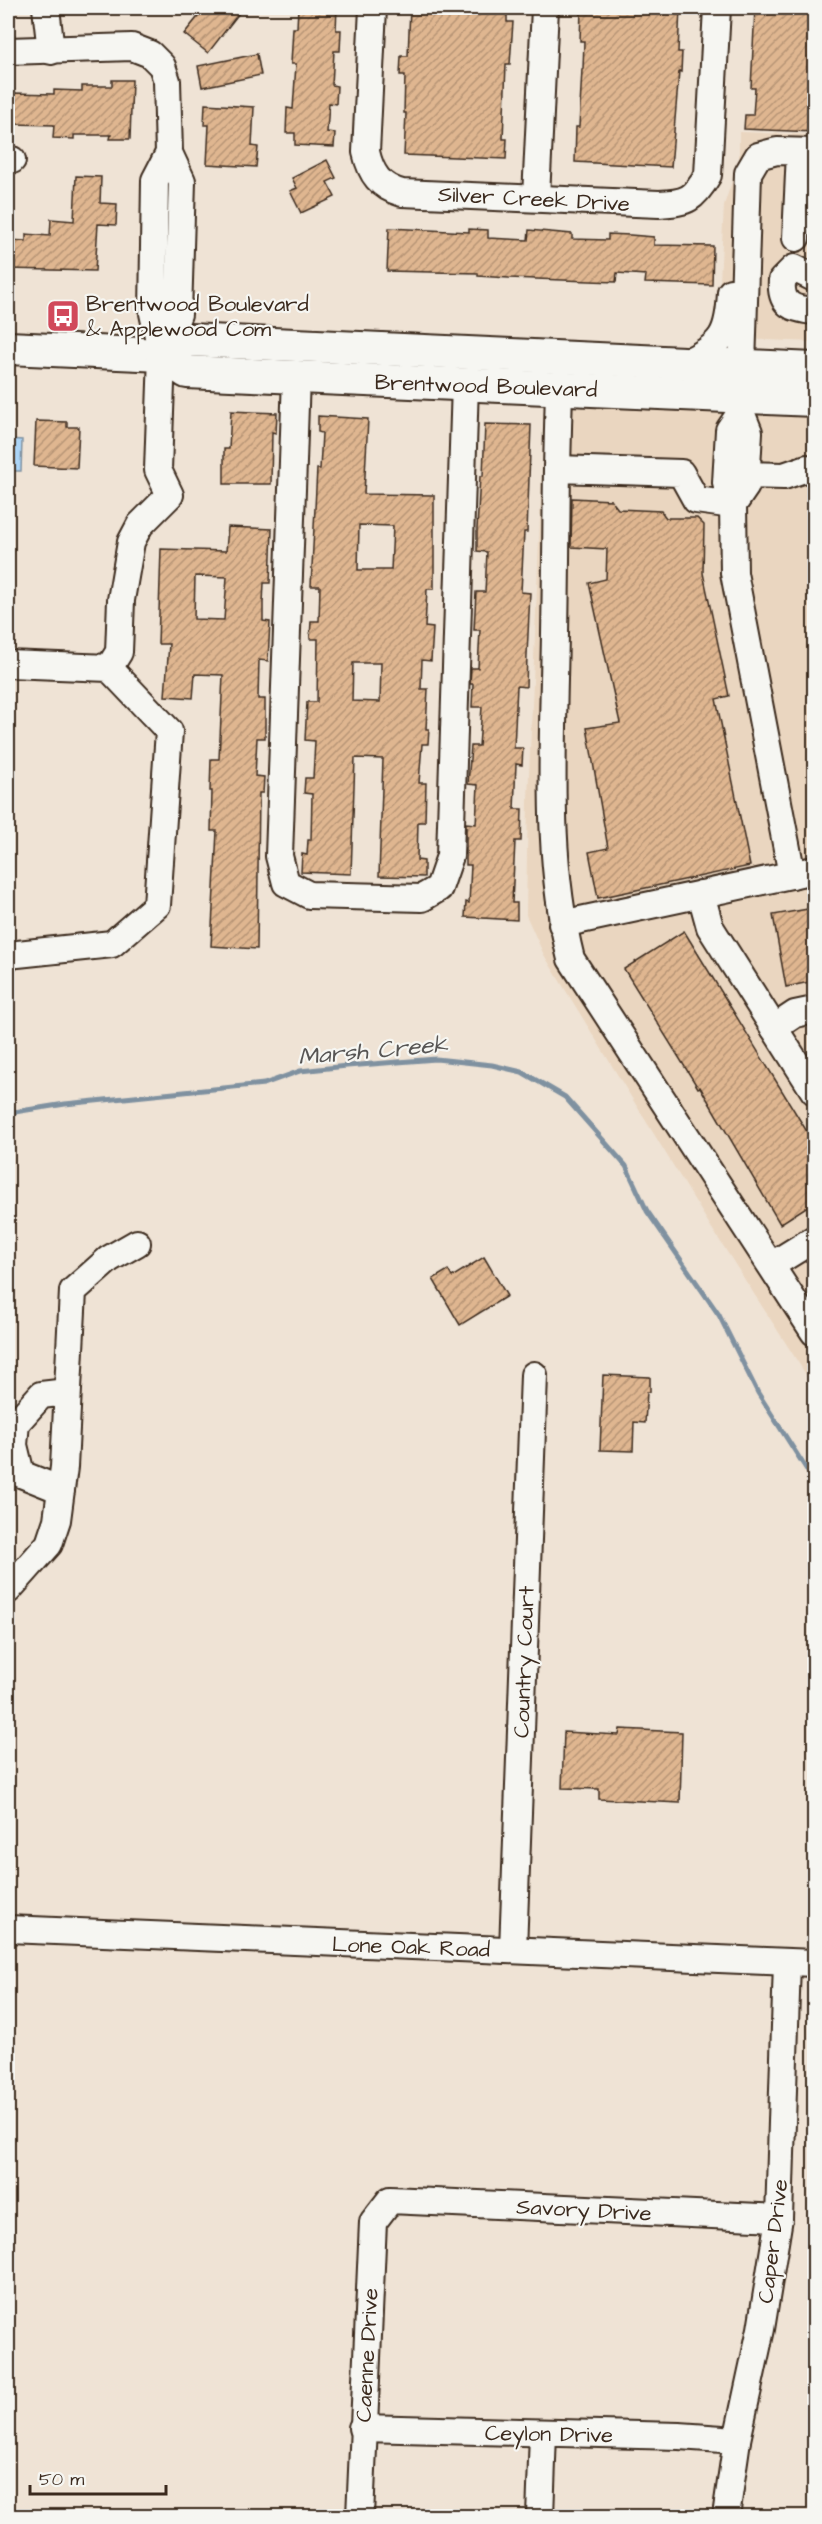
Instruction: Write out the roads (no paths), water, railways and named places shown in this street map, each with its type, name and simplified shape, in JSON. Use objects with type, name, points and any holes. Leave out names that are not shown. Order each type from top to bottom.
[{"type":"main road","name":"Brentwood Boulevard","points":[[687,378],[560,388],[296,378],[187,372],[162,355],[189,340],[687,378],[742,391],[814,400]]},
{"type":"main road","points":[[8,348],[162,355]]},
{"type":"main road","points":[[742,391],[749,384],[777,384],[806,369]]},
{"type":"street","points":[[46,8],[51,51]]},
{"type":"street","name":"Silver Creek Drive","points":[[373,8],[366,152],[373,174],[390,190],[679,204],[698,193],[708,174],[717,8]]},
{"type":"street","points":[[536,197],[544,8]]},
{"type":"street","points":[[8,51],[132,47],[150,54],[162,66],[167,81],[169,153],[155,180],[153,202],[155,252],[153,313],[162,355],[158,470],[170,495],[140,525],[131,542],[121,600],[119,652],[109,668]]},
{"type":"street","points":[[733,505],[746,486],[749,432],[742,391],[748,227],[746,210],[748,173],[758,156],[777,151],[807,152],[800,258],[782,280],[781,293],[789,305],[800,310],[814,311]]},
{"type":"street","points":[[687,378],[723,336],[730,312],[735,233],[746,210]]},
{"type":"street","points":[[296,378],[279,856],[286,883],[309,895],[422,898],[439,888],[450,856],[465,384]]},
{"type":"street","points":[[560,388],[551,791],[554,866],[562,924],[570,959],[814,1332]]},
{"type":"street","points":[[562,924],[803,872],[734,573],[733,505],[726,483],[729,430],[742,391]]},
{"type":"street","points":[[746,475],[784,476],[807,468],[814,469]]},
{"type":"street","points":[[557,469],[681,472],[696,500],[733,505]]},
{"type":"street","points":[[8,664],[109,668],[169,731],[157,905],[112,944],[8,955]]},
{"type":"street","points":[[701,894],[710,927],[814,1092]]},
{"type":"street","points":[[774,1028],[795,1014],[814,1010]]},
{"type":"street","points":[[772,1265],[814,1239]]},
{"type":"street","points":[[8,1590],[49,1544],[57,1520],[64,1467],[73,1291],[109,1259],[137,1244]]},
{"type":"street","name":"Country Court","points":[[513,1950],[534,1375]]},
{"type":"street","points":[[61,1490],[21,1474],[14,1445],[16,1423],[41,1395],[67,1392]]},
{"type":"street","name":"Lone Oak Road","points":[[8,1929],[814,1963]]},
{"type":"street","name":"Caper Drive","points":[[726,2517],[737,2440],[761,2329],[779,2218],[788,1962]]},
{"type":"street","name":"Savory Drive","points":[[390,2200],[779,2218]]},
{"type":"street","name":"Caenne Drive","points":[[360,2517],[362,2428],[373,2222],[390,2200]]},
{"type":"street","name":"Ceylon Drive","points":[[362,2428],[737,2440]]},
{"type":"street","points":[[540,2517],[543,2433]]},
{"type":"water","points":[[8,439],[22,440],[21,471],[8,471]]},
{"type":"waterway","name":"Marsh Creek","points":[[8,1113],[65,1104],[264,1084],[300,1071],[347,1066],[436,1059],[492,1065],[522,1072],[565,1097],[626,1166],[647,1211],[719,1315],[758,1393],[814,1481]]},
{"type":"place","name":"Brentwood Boulevard & Applewood Com","points":[[63,316]]}]
